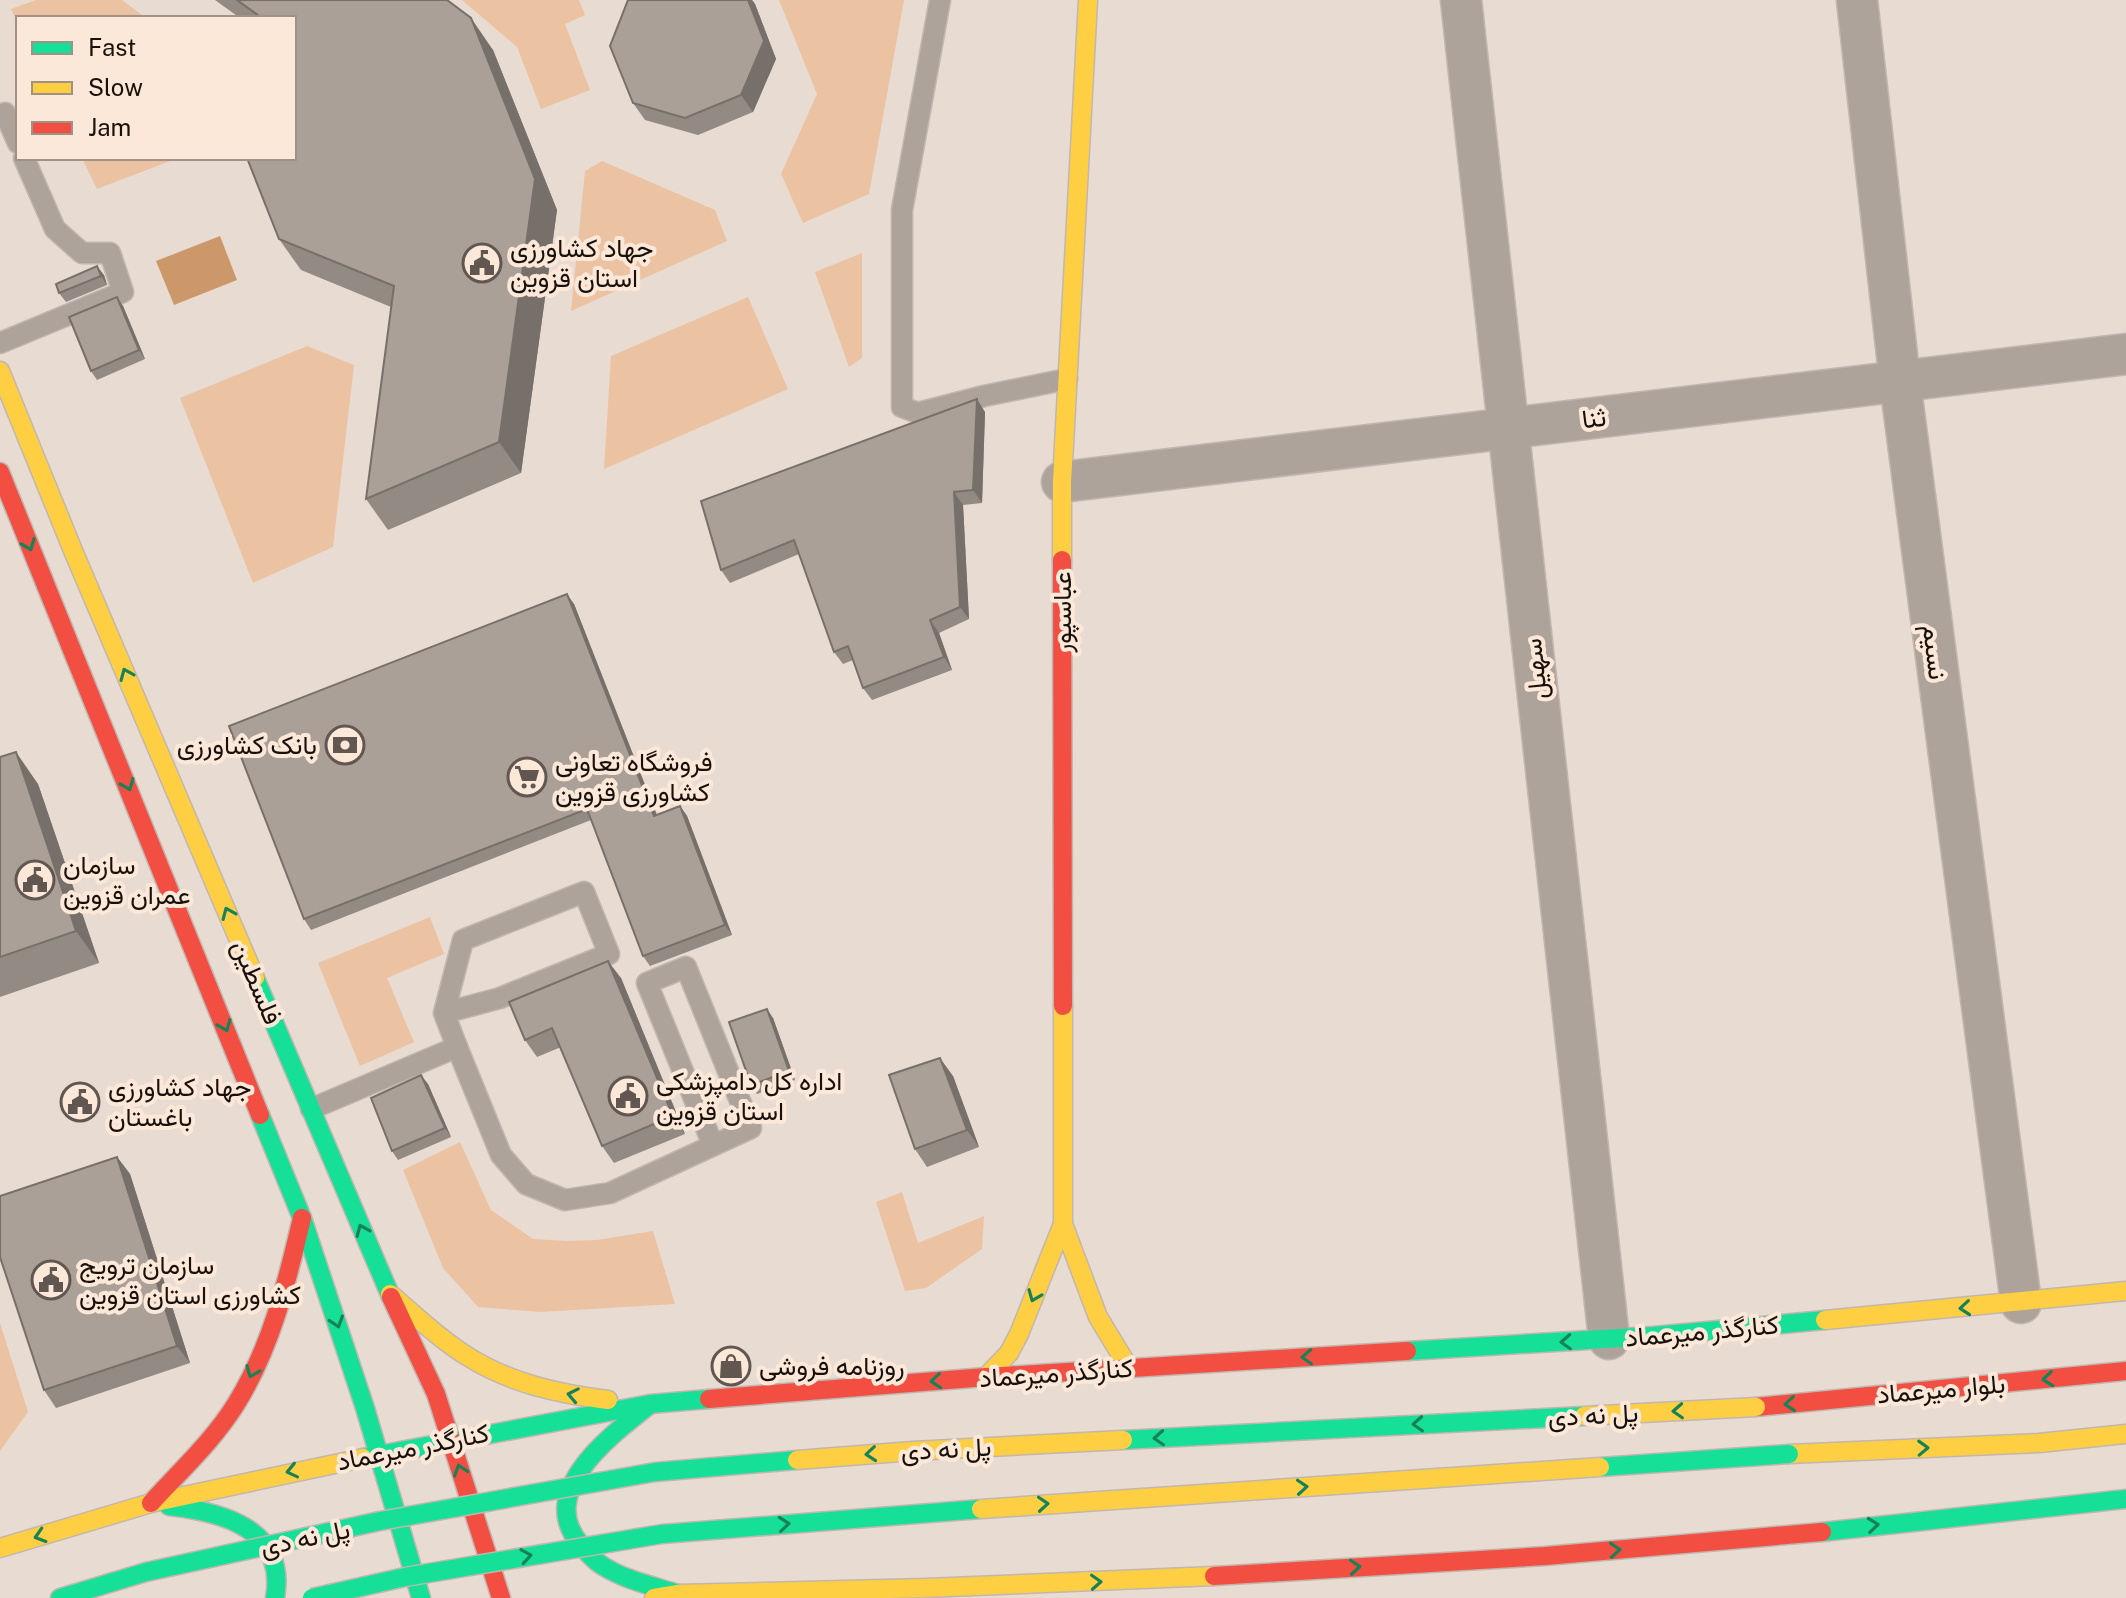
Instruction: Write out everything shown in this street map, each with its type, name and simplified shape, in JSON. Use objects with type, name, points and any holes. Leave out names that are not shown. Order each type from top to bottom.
[{"type":"main road","name":"عباسپور","points":[[1063,1224],[1062,482],[1088,0]]},
{"type":"main road","name":"فلسطین","points":[[0,371],[74,553],[390,1294],[436,1394],[501,1598]]},
{"type":"main road","name":"فلسطین","points":[[0,472],[302,1218],[365,1408],[421,1598]]},
{"type":"main road","points":[[151,1503],[202,1447],[245,1389],[287,1283],[302,1218]]},
{"type":"main road","points":[[1063,1224],[1101,1328],[1129,1368]]},
{"type":"main road","points":[[986,1377],[1009,1353],[1019,1334],[1063,1224]]},
{"type":"main road","name":"کنارگذر میرعماد","points":[[0,1548],[151,1503],[451,1439],[650,1404],[986,1377],[1609,1339],[2126,1291]]},
{"type":"main road","points":[[390,1294],[445,1340],[493,1369],[542,1388],[578,1397],[650,1404]]},
{"type":"main road","name":"بلوار میرعماد","points":[[1756,1407],[2126,1371]]},
{"type":"main road","points":[[650,1404],[588,1456],[576,1475],[567,1505],[568,1527],[593,1559],[626,1577],[676,1596]]},
{"type":"main road","name":"پل نه دی","points":[[60,1598],[146,1572],[380,1521],[655,1472],[913,1451],[1756,1407]]},
{"type":"main road","name":"پل نه دی","points":[[312,1598],[405,1577],[662,1534],[918,1513],[1789,1454],[2039,1443],[2126,1434]]},
{"type":"main road","points":[[654,1598],[1243,1586],[2126,1499]]},
{"type":"main road","points":[[151,1503],[224,1516],[246,1527],[271,1554],[277,1573],[275,1598]]},
{"type":"street","name":"سهیل","points":[[1461,0],[1609,1339]]},
{"type":"street","name":"نسیم","points":[[1857,0],[1900,382],[2021,1303]]},
{"type":"street","name":"ثنا","points":[[1062,482],[2126,354]]},
{"type":"lane","points":[[940,0],[902,210],[902,407],[918,413],[1067,379]]},
{"type":"lane","points":[[5,113],[16,138]]},
{"type":"lane","points":[[0,343],[123,292],[110,253],[82,253],[55,229],[25,160]]},
{"type":"lane","points":[[444,1013],[500,998],[609,954],[584,892],[463,940],[444,1013],[501,1155],[526,1184],[565,1200],[610,1193],[751,1128],[686,967],[647,983],[713,1145]]},
{"type":"lane","points":[[311,1109],[457,1047]]},
{"type":"shaded area","points":[[36,0],[122,0],[143,16],[16,16],[16,20],[11,9]]},
{"type":"shaded area","points":[[462,0],[579,0],[585,15],[565,24],[590,90],[541,109],[517,47]]},
{"type":"shaded area","points":[[779,0],[904,0],[869,194],[803,223],[781,174],[817,94]]},
{"type":"shaded area","points":[[83,160],[173,160],[97,189]]},
{"type":"shaded area","points":[[602,161],[715,210],[727,241],[571,311],[585,171]]},
{"type":"shaded area","points":[[220,236],[237,280],[174,305],[156,261]]},
{"type":"shaded area","points":[[862,253],[862,358],[849,367],[815,272]]},
{"type":"shaded area","points":[[748,297],[788,389],[604,469],[611,356]]},
{"type":"shaded area","points":[[307,346],[354,365],[333,547],[253,583],[180,398]]},
{"type":"shaded area","points":[[430,917],[444,954],[387,978],[414,1042],[360,1066],[318,963]]},
{"type":"shaded area","points":[[460,1142],[491,1210],[533,1239],[597,1240],[653,1231],[675,1304],[541,1312],[478,1307],[443,1268],[403,1170]]},
{"type":"shaded area","points":[[902,1192],[918,1243],[984,1216],[982,1249],[926,1288],[905,1291],[876,1202]]},
{"type":"shaded area","points":[[0,1323],[28,1412],[0,1451]]},
{"type":"building","name":"جهاد کشاورزی استان قزوین","points":[[237,0],[447,0],[471,18],[535,179],[499,442],[366,499],[394,286],[279,239],[248,160],[296,160],[296,16],[259,16]]},
{"type":"building","points":[[628,0],[748,0],[764,41],[741,95],[685,118],[633,103],[610,46]]},
{"type":"building","points":[[97,266],[101,276],[59,293],[56,284]]},
{"type":"building","points":[[117,297],[139,350],[91,371],[69,317]]},
{"type":"building","points":[[977,399],[973,490],[954,492],[960,607],[930,620],[944,657],[863,688],[848,646],[834,652],[794,540],[721,570],[701,501]]},
{"type":"building","points":[[567,594],[654,816],[680,806],[725,925],[643,956],[587,809],[304,919],[229,726]]},
{"type":"building","name":"سازمان عمران قزوین","points":[[16,752],[76,931],[0,957],[0,757]]},
{"type":"building","name":"اداره کل دامپزشکی استان قزوین","points":[[608,961],[673,1116],[602,1146],[552,1028],[525,1040],[509,1002]]},
{"type":"building","points":[[767,1009],[789,1071],[751,1085],[729,1022]]},
{"type":"building","points":[[940,1058],[967,1130],[915,1149],[889,1075]]},
{"type":"building","points":[[421,1075],[445,1128],[392,1151],[371,1098]]},
{"type":"building","name":"سازمان ترویج کشاورزی استان قزوین","points":[[117,1157],[177,1346],[44,1390],[0,1257],[0,1196]]},
{"type":"traffic: fast","points":[[255,978],[391,1297]]},
{"type":"traffic: fast","points":[[260,1115],[302,1218],[365,1408],[421,1598]]},
{"type":"traffic: fast","points":[[1407,1351],[1653,1336],[1825,1320]]},
{"type":"traffic: fast","points":[[363,1458],[650,1404],[709,1399]]},
{"type":"traffic: fast","points":[[648,1406],[615,1433],[583,1466],[572,1485],[567,1504],[569,1524],[580,1544],[599,1564],[630,1579],[678,1594],[675,1598]]},
{"type":"traffic: fast","points":[[1123,1440],[1584,1416]]},
{"type":"traffic: fast","points":[[1600,1467],[1789,1454]]},
{"type":"traffic: fast","points":[[146,1572],[380,1521],[655,1472],[797,1460]]},
{"type":"traffic: fast","points":[[1822,1532],[2126,1499]]},
{"type":"traffic: fast","points":[[169,1506],[210,1513],[229,1520],[247,1528],[261,1540],[271,1555],[276,1574],[275,1598]]},
{"type":"traffic: fast","points":[[312,1598],[405,1577],[662,1534],[981,1509]]},
{"type":"traffic: fast","points":[[60,1598],[146,1572]]},
{"type":"traffic: slow","points":[[1062,560],[1062,482],[1088,0]]},
{"type":"traffic: slow","points":[[0,371],[255,978]]},
{"type":"traffic: slow","points":[[1063,1006],[1063,1224],[1098,1317],[1129,1368]]},
{"type":"traffic: slow","points":[[986,1377],[1009,1353],[1019,1334],[1063,1224]]},
{"type":"traffic: slow","points":[[1825,1320],[2126,1291]]},
{"type":"traffic: slow","points":[[390,1294],[447,1342],[483,1365],[535,1386],[608,1400]]},
{"type":"traffic: slow","points":[[1584,1416],[1756,1407]]},
{"type":"traffic: slow","points":[[1789,1454],[2039,1443],[2126,1434]]},
{"type":"traffic: slow","points":[[797,1460],[1123,1440]]},
{"type":"traffic: slow","points":[[0,1548],[151,1503],[363,1458]]},
{"type":"traffic: slow","points":[[981,1509],[1600,1467]]},
{"type":"traffic: slow","points":[[654,1598],[678,1594],[1214,1576]]},
{"type":"traffic: jam","points":[[0,472],[260,1115]]},
{"type":"traffic: jam","points":[[1062,560],[1063,1006]]},
{"type":"traffic: jam","points":[[151,1503],[217,1431],[248,1383],[276,1314],[302,1218]]},
{"type":"traffic: jam","points":[[391,1297],[436,1394],[501,1598]]},
{"type":"traffic: jam","points":[[709,1399],[986,1377],[1407,1351]]},
{"type":"traffic: jam","points":[[1756,1407],[2126,1371]]},
{"type":"traffic: jam","points":[[1214,1576],[1545,1556],[1822,1532]]},
{"type":"place","name":"جهاد کشاورزی استان قزوین","points":[[482,263]]},
{"type":"place","name":"بانک کشاورزی","points":[[345,745]]},
{"type":"place","name":"فروشگاه تعاونی کشاورزی قزوین","points":[[527,777]]},
{"type":"place","name":"سازمان عمران قزوین","points":[[35,880]]},
{"type":"place","name":"اداره کل دامپزشکی استان قزوین","points":[[628,1096]]},
{"type":"place","name":"جهاد کشاورزی باغستان","points":[[80,1102]]},
{"type":"place","name":"سازمان ترویج کشاورزی استان قزوین","points":[[51,1280]]},
{"type":"place","name":"روزنامه فروشی","points":[[731,1366]]}]
